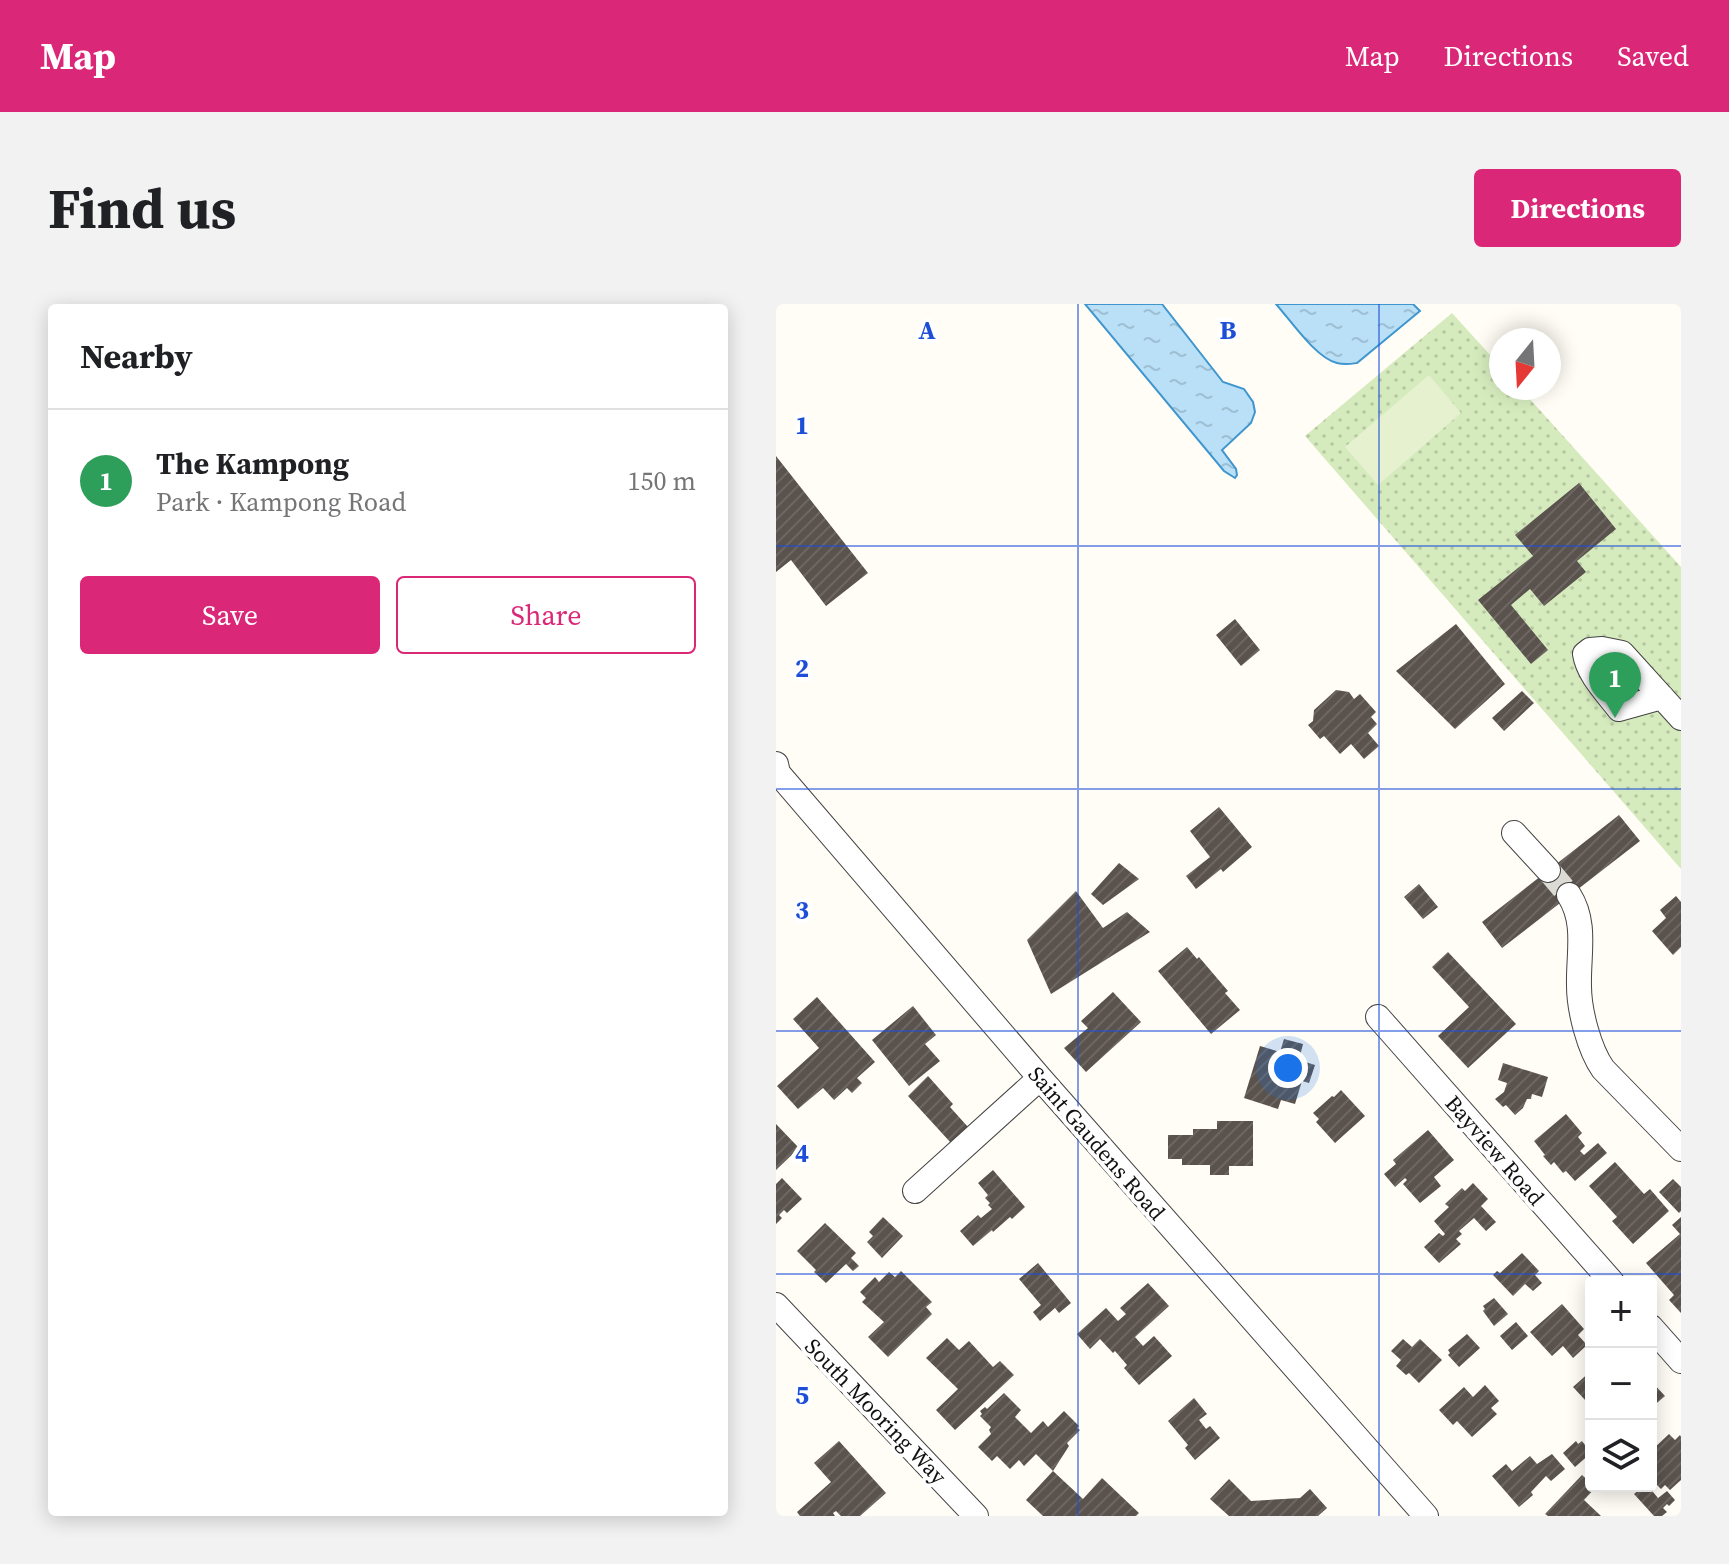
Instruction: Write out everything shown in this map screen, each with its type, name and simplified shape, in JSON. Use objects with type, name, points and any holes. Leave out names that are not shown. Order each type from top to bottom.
[{"type":"street","points":[[1662,697],[1681,718]]},
{"type":"street","name":"Saint Gaudens Road","points":[[776,764],[778,773],[1040,1078],[1426,1516]]},
{"type":"street","points":[[1514,833],[1548,870]]},
{"type":"street","points":[[1569,895],[1579,918],[1579,995],[1594,1054],[1603,1069],[1681,1149]]},
{"type":"street","name":"Bayview Road","points":[[1378,1017],[1607,1276]]},
{"type":"street","points":[[915,1191],[1040,1078]]},
{"type":"street","name":"South Mooring Way","points":[[776,1305],[976,1516]]},
{"type":"street","points":[[1657,1334],[1681,1361]]},
{"type":"green space","points":[[1452,313],[1489,354],[1489,400],[1531,400],[1681,567],[1681,869],[1305,436]]},
{"type":"green space","points":[[1429,375],[1461,413],[1378,485],[1345,447]]},
{"type":"water","points":[[1085,304],[1162,304],[1223,382],[1244,389],[1253,402],[1255,412],[1251,423],[1222,450],[1236,469],[1235,478],[1224,471]]},
{"type":"water","points":[[1276,304],[1413,304],[1420,311],[1357,363],[1345,364],[1329,360],[1321,354]]},
{"type":"building","points":[[776,456],[868,573],[826,606],[791,560],[776,572]]},
{"type":"building","points":[[1579,483],[1616,529],[1577,561],[1586,572],[1544,606],[1530,589],[1511,605],[1548,650],[1531,664],[1478,600],[1533,556],[1515,535]]},
{"type":"building","points":[[1235,619],[1260,650],[1241,666],[1216,635]]},
{"type":"building","points":[[1456,624],[1505,684],[1455,729],[1396,671]]},
{"type":"building","points":[[1336,690],[1349,692],[1354,699],[1360,694],[1376,712],[1371,717],[1377,724],[1368,733],[1379,746],[1364,759],[1351,744],[1340,754],[1324,736],[1320,739],[1308,725],[1313,721],[1314,710]]},
{"type":"building","points":[[1522,691],[1534,703],[1504,731],[1492,718]]},
{"type":"building","points":[[1219,807],[1252,847],[1223,872],[1221,869],[1196,889],[1186,876],[1210,857],[1190,831]]},
{"type":"building","points":[[1619,815],[1640,841],[1502,948],[1482,922]]},
{"type":"building","points":[[1119,863],[1139,879],[1103,905],[1091,894]]},
{"type":"building","points":[[1419,884],[1438,907],[1423,919],[1404,897]]},
{"type":"building","points":[[1076,891],[1103,928],[1127,912],[1150,932],[1051,994],[1027,940]]},
{"type":"building","points":[[1676,896],[1681,902],[1681,947],[1673,955],[1652,931],[1666,918],[1660,910]]},
{"type":"building","points":[[1187,947],[1228,991],[1225,993],[1240,1010],[1211,1034],[1158,971]]},
{"type":"building","points":[[1448,952],[1516,1024],[1468,1068],[1438,1036],[1469,1007],[1432,967]]},
{"type":"building","points":[[1113,992],[1141,1022],[1086,1072],[1064,1048],[1088,1028],[1081,1021]]},
{"type":"building","points":[[817,997],[875,1062],[857,1078],[862,1083],[852,1093],[847,1088],[834,1100],[823,1088],[798,1109],[777,1086],[819,1048],[793,1019]]},
{"type":"building","points":[[913,1006],[936,1035],[925,1044],[940,1061],[909,1086],[872,1040]]},
{"type":"building","points":[[1284,1039],[1303,1044],[1299,1060],[1315,1065],[1309,1083],[1302,1081],[1295,1104],[1281,1100],[1278,1109],[1244,1098],[1260,1046],[1280,1052]]},
{"type":"building","points":[[1503,1063],[1548,1077],[1542,1097],[1532,1094],[1515,1115],[1495,1099],[1504,1092],[1507,1083],[1498,1080]]},
{"type":"building","points":[[928,1076],[968,1127],[951,1143],[908,1096]]},
{"type":"building","points":[[1341,1090],[1365,1116],[1335,1143],[1316,1122],[1319,1119],[1313,1113]]},
{"type":"building","points":[[1566,1114],[1582,1133],[1578,1137],[1585,1146],[1580,1151],[1584,1155],[1598,1143],[1607,1153],[1575,1181],[1554,1162],[1551,1165],[1534,1141]]},
{"type":"building","points":[[1217,1121],[1253,1121],[1253,1166],[1229,1166],[1229,1175],[1210,1175],[1210,1165],[1182,1165],[1182,1159],[1168,1159],[1168,1135],[1193,1135],[1193,1129],[1217,1129]]},
{"type":"building","points":[[776,1124],[799,1148],[776,1170]]},
{"type":"building","points":[[1428,1130],[1454,1160],[1434,1177],[1441,1186],[1420,1203],[1403,1184],[1407,1180],[1405,1178],[1395,1187],[1384,1174],[1396,1164],[1393,1160]]},
{"type":"building","points":[[1615,1162],[1644,1194],[1650,1189],[1669,1211],[1633,1244],[1612,1221],[1617,1217],[1589,1186]]},
{"type":"building","points":[[993,1170],[1025,1207],[973,1246],[960,1231],[978,1215],[981,1218],[992,1209],[985,1198],[988,1195],[978,1183]]},
{"type":"building","points":[[782,1178],[802,1199],[787,1213],[784,1210],[776,1224],[776,1184]]},
{"type":"building","points":[[1673,1179],[1681,1187],[1679,1213],[1659,1192]]},
{"type":"building","points":[[1473,1183],[1488,1199],[1481,1206],[1496,1222],[1486,1231],[1474,1218],[1459,1231],[1462,1234],[1456,1239],[1461,1244],[1439,1263],[1424,1247],[1439,1233],[1445,1234],[1434,1221],[1449,1207],[1445,1204],[1462,1188],[1465,1191]]},
{"type":"building","points":[[883,1217],[903,1236],[882,1258],[867,1242],[873,1236],[869,1232]]},
{"type":"building","points":[[1681,1217],[1681,1313],[1669,1300],[1674,1295],[1646,1263],[1680,1234],[1672,1225]]},
{"type":"building","points":[[825,1223],[856,1253],[851,1258],[859,1266],[853,1271],[846,1264],[826,1283],[797,1251]]},
{"type":"building","points":[[1522,1253],[1539,1271],[1535,1275],[1542,1283],[1533,1291],[1525,1284],[1513,1296],[1493,1275],[1497,1271],[1500,1273]]},
{"type":"building","points":[[1038,1263],[1071,1303],[1059,1313],[1055,1308],[1040,1321],[1033,1312],[1041,1305],[1019,1279]]},
{"type":"building","points":[[901,1271],[932,1302],[926,1307],[932,1314],[888,1357],[868,1337],[884,1322],[862,1302],[866,1298],[860,1292],[875,1277],[879,1282],[889,1272],[895,1277]]},
{"type":"building","points":[[1148,1283],[1169,1306],[1135,1337],[1143,1346],[1154,1336],[1172,1356],[1139,1385],[1124,1368],[1127,1365],[1115,1351],[1113,1353],[1100,1339],[1090,1349],[1077,1334],[1106,1308],[1118,1321],[1126,1314],[1120,1308]]},
{"type":"building","points":[[1494,1298],[1508,1314],[1494,1326],[1483,1311],[1483,1306]]},
{"type":"building","points":[[1562,1304],[1584,1329],[1578,1335],[1585,1347],[1573,1358],[1563,1346],[1552,1356],[1530,1332]]},
{"type":"building","points":[[1516,1322],[1528,1336],[1512,1350],[1500,1336]]},
{"type":"building","points":[[1467,1334],[1480,1348],[1459,1367],[1448,1355],[1448,1350]]},
{"type":"building","points":[[947,1338],[959,1350],[969,1341],[993,1367],[1000,1361],[1014,1375],[955,1430],[936,1410],[958,1389],[926,1358]]},
{"type":"building","points":[[1403,1339],[1412,1347],[1420,1339],[1442,1360],[1419,1383],[1396,1366],[1401,1360],[1391,1351]]},
{"type":"building","points":[[1585,1376],[1585,1400],[1573,1387]]},
{"type":"building","points":[[1485,1385],[1499,1401],[1491,1408],[1497,1414],[1472,1437],[1457,1421],[1453,1425],[1439,1410],[1464,1387],[1473,1397]]},
{"type":"building","points":[[1657,1387],[1665,1396],[1657,1403]]},
{"type":"building","points":[[1004,1393],[1021,1410],[1015,1417],[1031,1433],[1043,1421],[1048,1427],[1064,1411],[1079,1426],[1077,1428],[1080,1430],[1067,1443],[1069,1446],[1053,1471],[1036,1454],[1024,1466],[1019,1460],[1010,1469],[997,1456],[992,1461],[978,1447],[991,1434],[991,1427],[980,1416],[980,1411],[985,1407],[987,1409]]},
{"type":"building","points":[[1194,1398],[1207,1414],[1199,1420],[1206,1429],[1210,1426],[1220,1438],[1195,1460],[1185,1448],[1188,1445],[1168,1421]]},
{"type":"building","points":[[1669,1434],[1675,1440],[1681,1437],[1681,1480],[1670,1490],[1665,1485],[1661,1489],[1657,1485],[1657,1445]]},
{"type":"building","points":[[839,1441],[886,1493],[860,1516],[841,1516],[836,1511],[833,1513],[835,1516],[800,1516],[797,1512],[831,1482],[814,1463]]},
{"type":"building","points":[[1576,1441],[1578,1444],[1582,1441],[1585,1445],[1585,1458],[1575,1467],[1563,1453]]},
{"type":"building","points":[[1552,1454],[1565,1469],[1551,1481],[1546,1476],[1531,1492],[1533,1495],[1519,1507],[1492,1476],[1506,1464],[1512,1471],[1530,1456],[1537,1464]]},
{"type":"building","points":[[1053,1471],[1083,1499],[1102,1478],[1139,1513],[1136,1516],[1043,1516],[1026,1500]]},
{"type":"building","points":[[1582,1475],[1585,1478],[1585,1492],[1591,1492],[1584,1500],[1601,1516],[1548,1516],[1545,1514]]},
{"type":"building","points":[[1229,1479],[1251,1501],[1300,1498],[1310,1489],[1327,1508],[1318,1516],[1229,1516],[1210,1499]]},
{"type":"building","points":[[1667,1491],[1675,1500],[1663,1508],[1667,1512],[1662,1516],[1654,1516],[1634,1494],[1653,1492],[1658,1498]]},
{"type":"tunnel","points":[[1548,870],[1569,895]]},
{"type":"place","name":"The Kampong","points":[[1615,718]]}]
